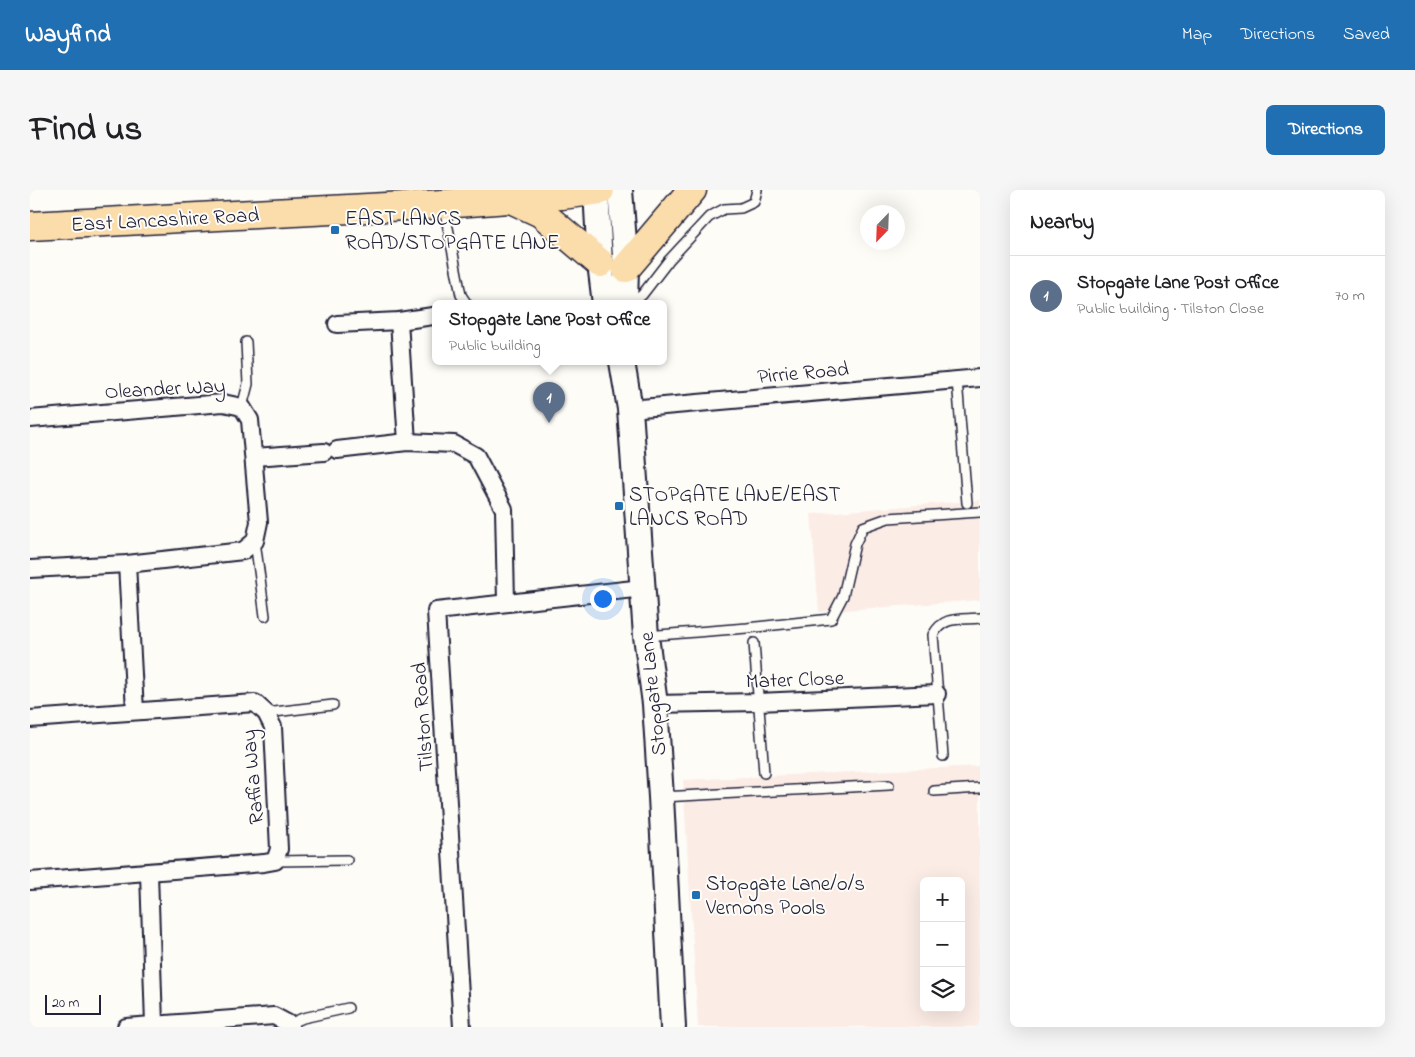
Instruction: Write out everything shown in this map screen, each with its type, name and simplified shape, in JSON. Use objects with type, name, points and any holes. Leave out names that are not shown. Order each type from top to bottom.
[{"type":"highway","name":"East Lancashire Road","points":[[30,226],[443,204],[562,195],[600,190]]},
{"type":"highway","points":[[626,268],[692,190]]},
{"type":"highway","points":[[511,198],[541,213],[600,263]]},
{"type":"main road","points":[[596,190],[600,263],[605,300]]},
{"type":"main road","points":[[620,190],[626,268],[625,300]]},
{"type":"main road","name":"Stopgate Lane","points":[[623,365],[630,409],[646,636],[655,704],[673,1027]]},
{"type":"street","points":[[337,324],[399,321],[432,316]]},
{"type":"street","points":[[399,321],[407,442]]},
{"type":"street","name":"Pirrie Road","points":[[630,409],[980,378]]},
{"type":"street","name":"Oleander Way","points":[[30,419],[223,402],[242,407],[250,420],[254,457],[259,522],[255,541]]},
{"type":"street","points":[[254,457],[407,442],[454,444],[476,456],[504,509],[506,602]]},
{"type":"street","points":[[30,569],[127,564],[242,551],[255,541]]},
{"type":"street","points":[[127,564],[135,711]]},
{"type":"street","name":"Tilston Road","points":[[462,1027],[436,611],[643,588]]},
{"type":"street","name":"Mater Close","points":[[655,704],[758,702],[937,694]]},
{"type":"street","name":"Raffia Way","points":[[30,718],[255,703],[266,713],[273,727],[280,849],[275,861]]},
{"type":"street","points":[[30,880],[149,873],[275,861]]},
{"type":"street","points":[[149,873],[154,1024]]},
{"type":"street","points":[[126,1027],[274,1016],[289,1025]]},
{"type":"lane","points":[[635,300],[642,295],[669,260],[709,217],[724,209],[742,208],[754,202],[756,190]]},
{"type":"lane","points":[[443,204],[461,295],[464,300]]},
{"type":"lane","points":[[242,407],[248,384],[246,342]]},
{"type":"lane","points":[[957,380],[967,503]]},
{"type":"lane","points":[[646,636],[831,619],[843,596],[855,544],[862,527],[888,518],[980,512]]},
{"type":"lane","points":[[255,541],[265,616]]},
{"type":"lane","points":[[942,756],[933,635],[937,628],[945,621],[980,618]]},
{"type":"lane","points":[[754,643],[764,772]]},
{"type":"lane","points":[[266,713],[333,705]]},
{"type":"lane","points":[[661,797],[889,784]]},
{"type":"lane","points":[[934,791],[980,788]]},
{"type":"lane","points":[[275,861],[346,860]]},
{"type":"lane","points":[[289,1025],[303,1018],[348,1008]]},
{"type":"shaded area","points":[[980,500],[980,600],[819,612],[811,514]]},
{"type":"shaded area","points":[[980,766],[980,1027],[698,1027],[683,780]]},
{"type":"place","name":"EAST LANCS ROAD/STOPGATE LANE","points":[[335,230]]},
{"type":"place","name":"Stopgate Lane Post Office","points":[[549,423]]},
{"type":"place","name":"STOPGATE LANE/EAST LANCS ROAD","points":[[619,506]]},
{"type":"place","name":"Stopgate Lane/o/s Vernons Pools","points":[[696,895]]}]
